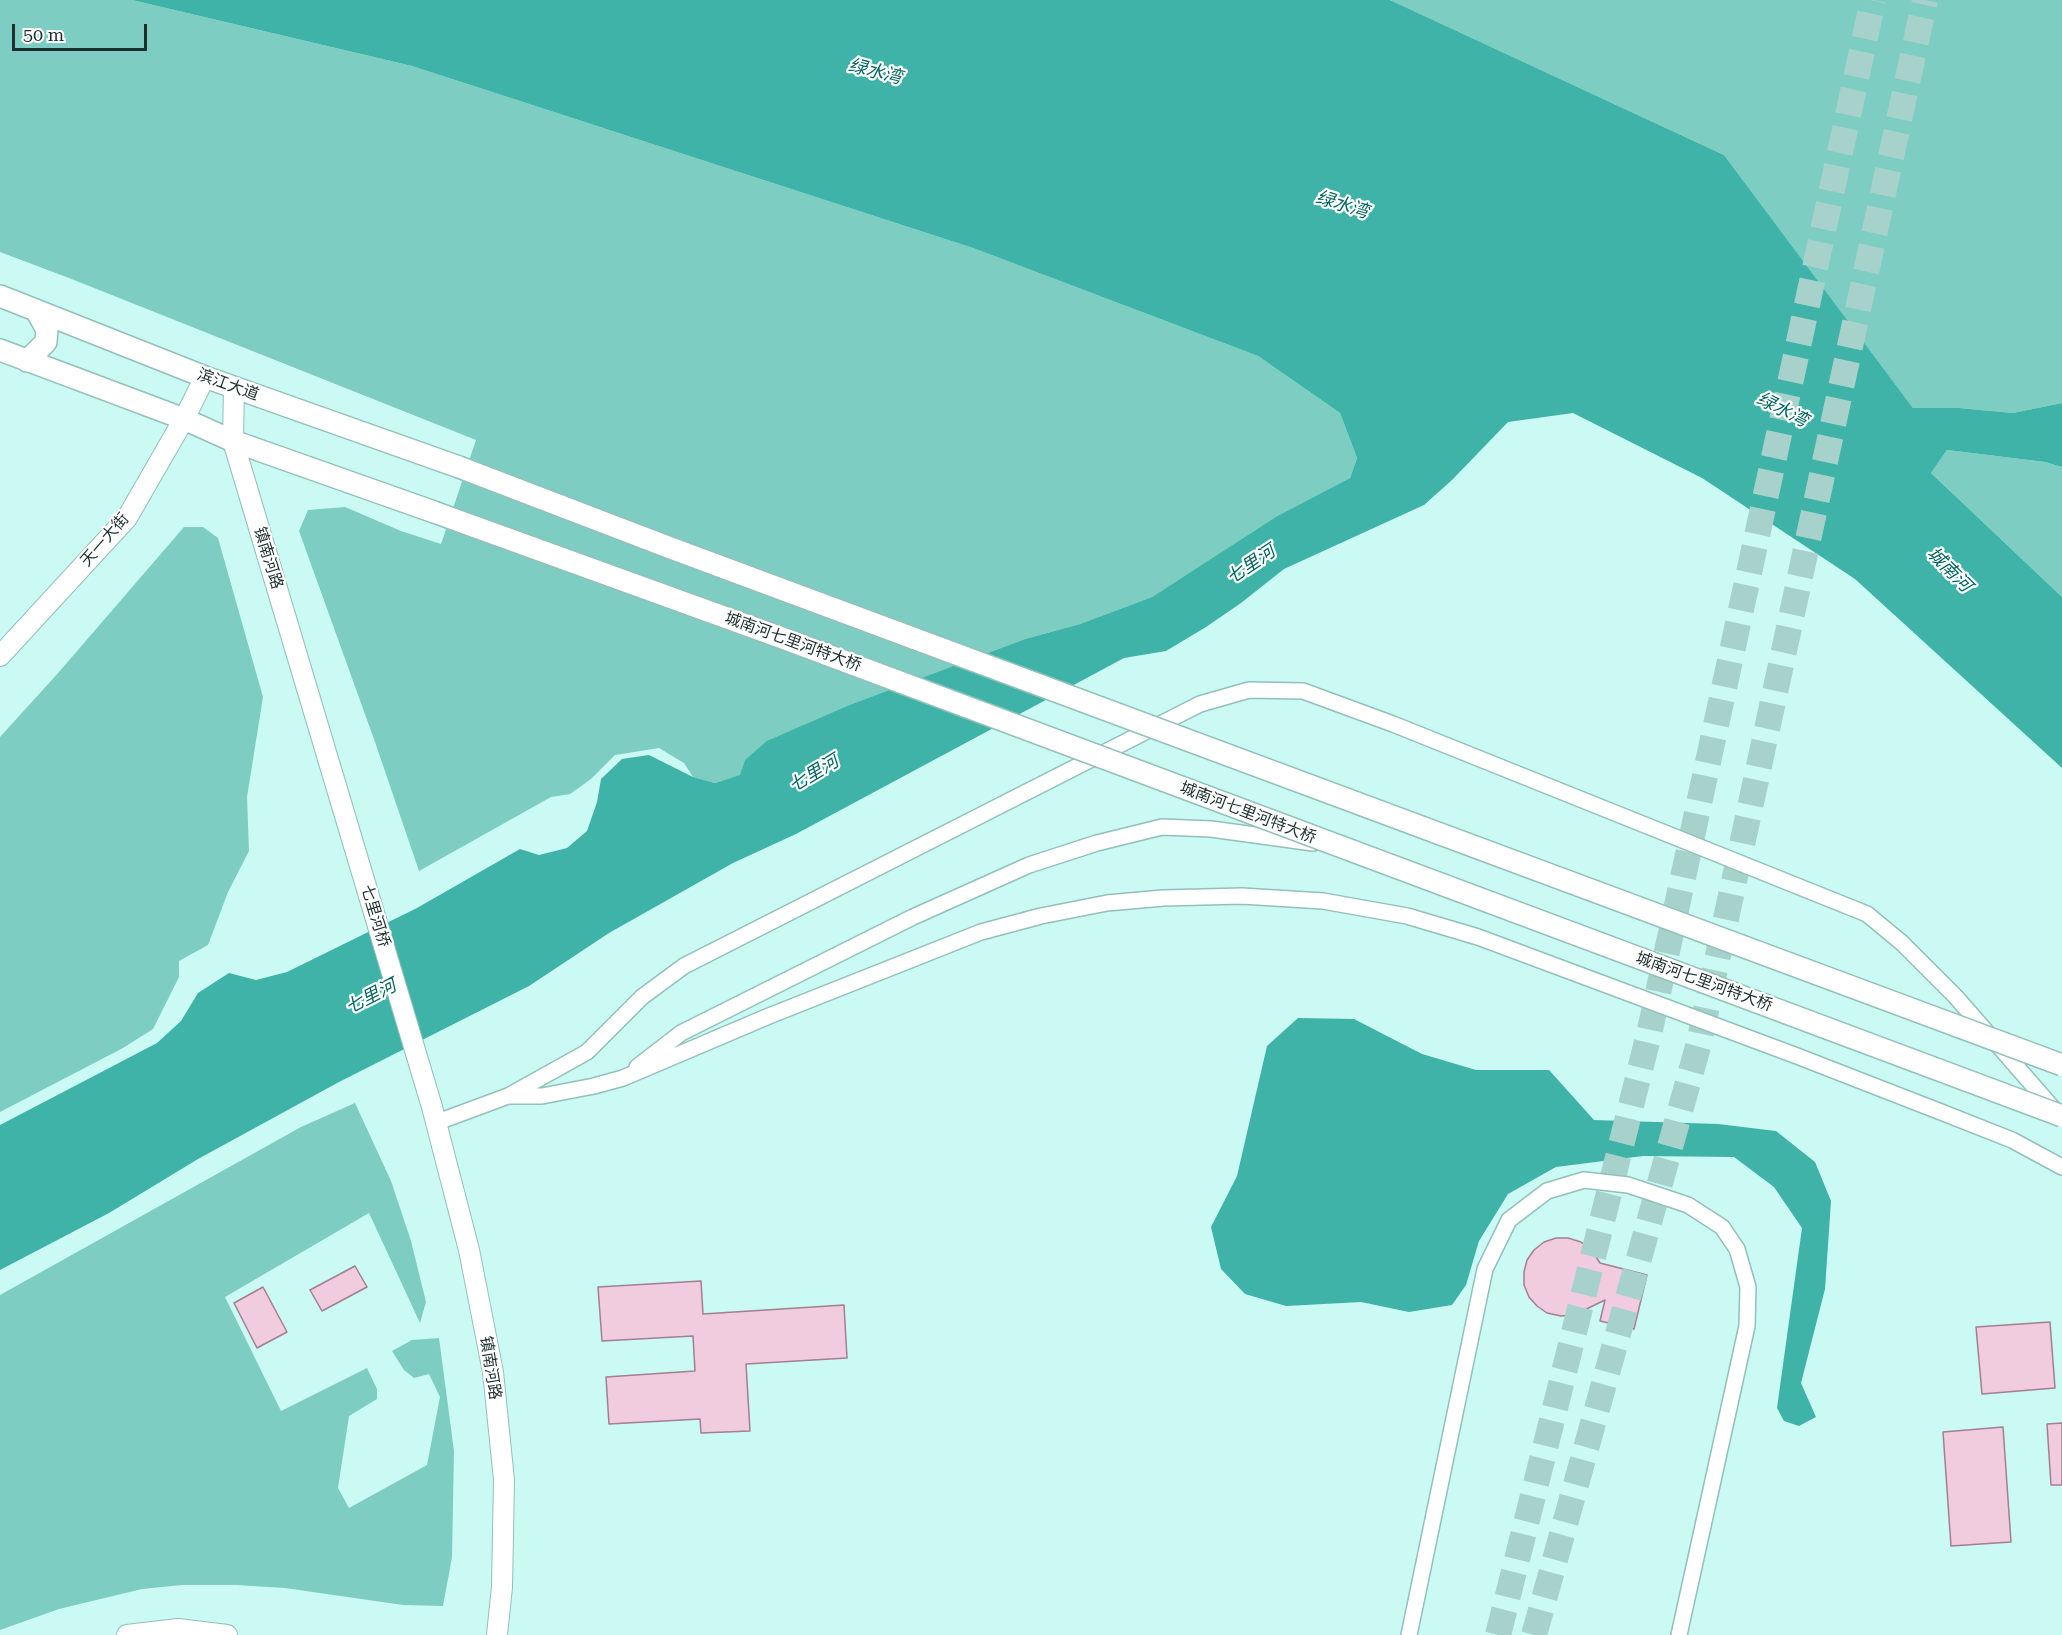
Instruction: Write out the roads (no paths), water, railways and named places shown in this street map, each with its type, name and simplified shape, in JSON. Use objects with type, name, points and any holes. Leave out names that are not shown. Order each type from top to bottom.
[{"type":"main road","name":"滨江大道","points":[[0,296],[205,377],[459,467],[679,551],[2062,1065]]},
{"type":"main road","points":[[27,361],[46,342],[47,330],[36,310]]},
{"type":"main road","points":[[0,350],[183,419],[233,441]]},
{"type":"main road","name":"城南河七里河特大桥","points":[[233,441],[796,643],[2062,1117]]},
{"type":"street","name":"天一大街","points":[[0,656],[127,518],[205,377]]},
{"type":"street","name":"镇南河路","points":[[234,387],[233,441],[318,726]]},
{"type":"street","points":[[508,1096],[587,1052],[642,997],[684,966],[1200,704],[1249,690],[1303,691],[1393,724],[1867,914],[1902,943],[1956,997],[2062,1117]]},
{"type":"street","name":"七里河桥","points":[[318,726],[434,1115]]},
{"type":"street","points":[[623,1078],[681,1033],[913,917],[1029,865],[1097,843],[1162,827],[1211,828],[1337,846]]},
{"type":"street","points":[[434,1115],[508,1096],[542,1096],[623,1078],[856,981],[981,932],[1041,916],[1107,903],[1163,898],[1242,896],[1323,901],[1407,916],[1478,937],[1941,1112],[2012,1140],[2062,1167]]},
{"type":"street","name":"镇南河路","points":[[434,1115],[469,1250],[493,1372],[504,1480],[502,1587],[497,1635]]},
{"type":"street","points":[[1409,1635],[1485,1269],[1509,1220],[1547,1191],[1584,1180],[1628,1185],[1688,1205],[1722,1227],[1737,1249],[1748,1287],[1747,1326],[1678,1635]]},
{"type":"street","points":[[127,1635],[178,1629],[226,1635]]},
{"type":"water","points":[[132,0],[1390,0],[1724,155],[1913,408],[1959,408],[2013,413],[2062,403],[2062,467],[2045,462],[1947,450],[1931,473],[2062,597],[2062,768],[1855,579],[1702,478],[1573,413],[1508,422],[1452,480],[1424,505],[1284,569],[1241,603],[1166,651],[1124,658],[796,834],[733,863],[609,933],[529,986],[339,1082],[198,1159],[109,1213],[0,1270],[0,1125],[157,1043],[181,1021],[198,993],[229,973],[256,980],[287,972],[417,908],[520,849],[539,855],[567,848],[587,831],[597,802],[601,779],[622,759],[649,755],[693,777],[715,783],[740,775],[745,760],[767,741],[852,704],[1025,639],[1080,624],[1152,597],[1276,517],[1350,478],[1357,458],[1340,413],[1258,356],[973,248],[412,66]]},
{"type":"water","points":[[1298,1018],[1354,1019],[1422,1054],[1476,1070],[1549,1070],[1594,1120],[1718,1124],[1776,1131],[1815,1162],[1831,1201],[1825,1289],[1801,1383],[1816,1417],[1799,1426],[1784,1421],[1777,1408],[1802,1228],[1774,1187],[1734,1157],[1643,1156],[1556,1167],[1508,1194],[1479,1241],[1466,1285],[1452,1305],[1409,1312],[1361,1302],[1286,1306],[1245,1294],[1221,1269],[1211,1227],[1237,1176],[1267,1046]]},
{"type":"tunnel","points":[[1498,1635],[1650,1030],[1873,0]]},
{"type":"tunnel","points":[[1534,1635],[1699,1043],[1925,0]]},
{"type":"water label","name":"绿水湾","points":[[875,72]]},
{"type":"water label","name":"绿水湾","points":[[1342,205]]},
{"type":"water label","name":"绿水湾","points":[[1782,410]]},
{"type":"water label","name":"七里河","points":[[1251,565]]},
{"type":"water label","name":"城南河","points":[[1949,570]]},
{"type":"water label","name":"七里河","points":[[814,774]]},
{"type":"water label","name":"七里河","points":[[371,997]]}]
